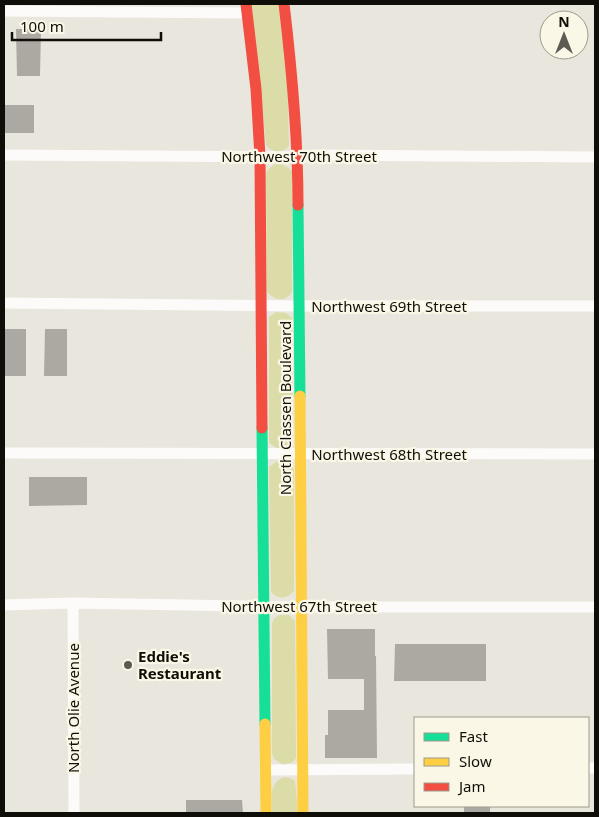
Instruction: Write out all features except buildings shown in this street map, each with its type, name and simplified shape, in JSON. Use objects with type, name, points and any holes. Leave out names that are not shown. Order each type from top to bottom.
[{"type":"street","name":"North Classen Boulevard","points":[[284,4],[293,83],[298,158],[303,813]]},
{"type":"street","name":"North Classen Boulevard","points":[[247,9],[256,89],[260,157],[266,813]]},
{"type":"street","points":[[4,11],[247,9]]},
{"type":"street","name":"Northwest 70th Street","points":[[4,155],[298,158],[317,156],[595,157]]},
{"type":"street","name":"Northwest 69th Street","points":[[4,304],[595,306]]},
{"type":"street","name":"Northwest 68th Street","points":[[4,453],[595,454]]},
{"type":"street","name":"Northwest 67th Street","points":[[4,605],[73,603],[301,607],[595,607]]},
{"type":"street","name":"North Olie Avenue","points":[[73,603],[74,813]]},
{"type":"street","points":[[265,770],[414,769]]},
{"type":"green space","points":[[251,4],[278,4],[287,68],[289,146],[277,152],[271,150],[266,145]]},
{"type":"green space","points":[[276,164],[281,164],[292,171],[292,292],[283,299],[277,299],[267,292],[266,172]]},
{"type":"green space","points":[[276,312],[286,313],[292,318],[293,442],[284,449],[275,447],[269,442],[269,317]]},
{"type":"green space","points":[[277,461],[287,462],[294,469],[294,591],[289,596],[283,597],[271,592],[269,467]]},
{"type":"green space","points":[[279,615],[289,615],[295,621],[296,758],[293,762],[283,765],[274,759],[272,753],[272,623]]},
{"type":"green space","points":[[284,777],[295,781],[298,813],[272,813],[273,787],[275,783]]},
{"type":"traffic: fast","points":[[298,205],[300,396]]},
{"type":"traffic: fast","points":[[262,428],[265,724]]},
{"type":"traffic: slow","points":[[300,396],[303,813]]},
{"type":"traffic: slow","points":[[265,724],[266,813]]},
{"type":"traffic: jam","points":[[246,4],[256,89],[260,157],[262,428]]},
{"type":"traffic: jam","points":[[284,4],[294,104],[298,205]]},
{"type":"place","name":"Eddie's Restaurant","points":[[128,665]]}]
